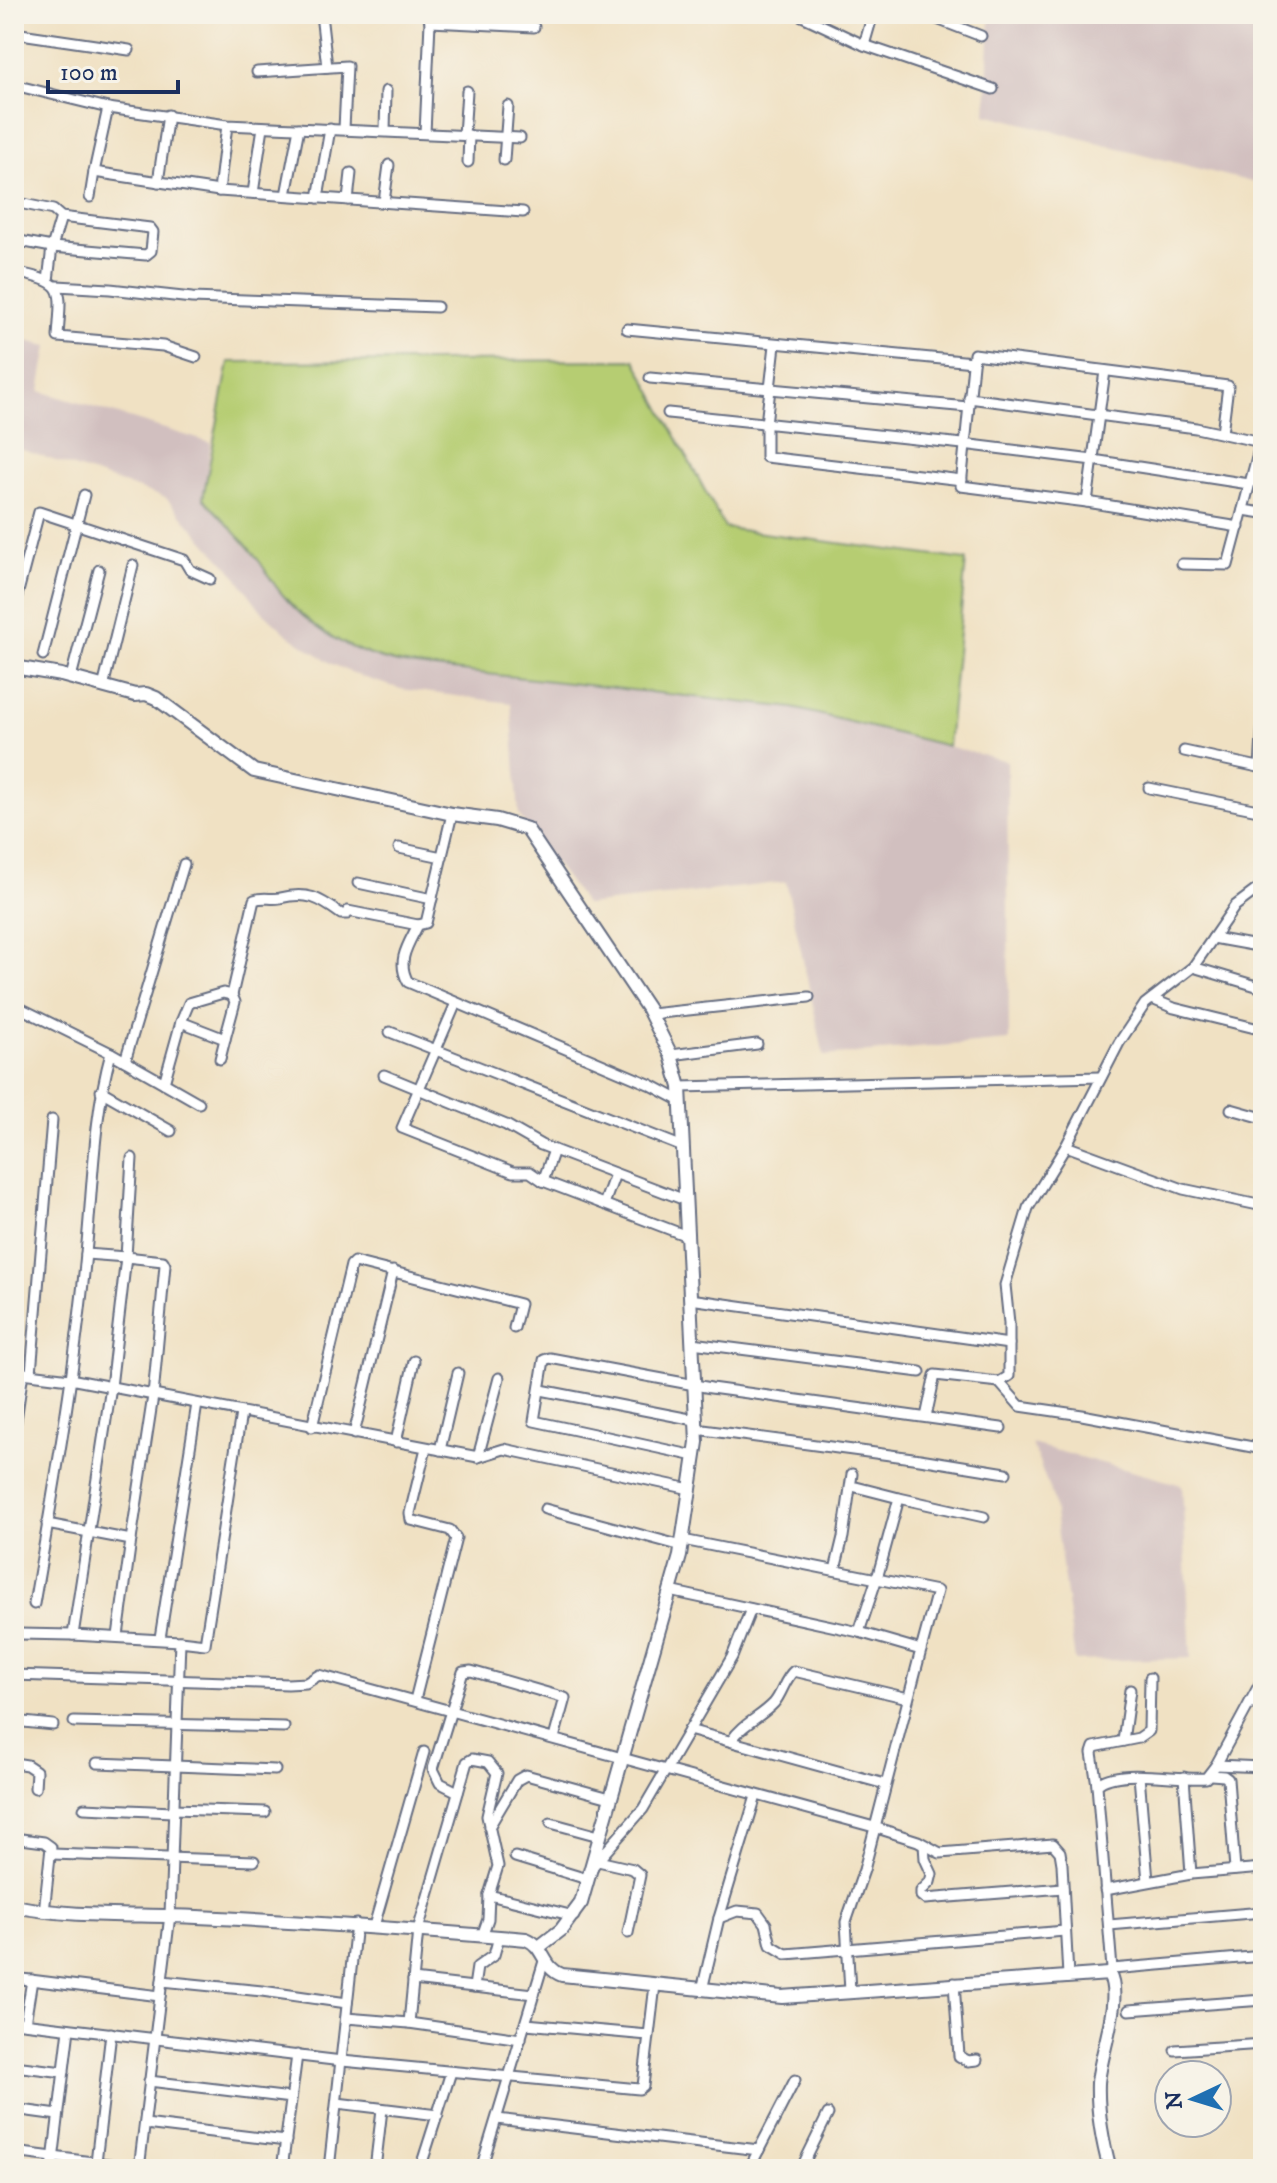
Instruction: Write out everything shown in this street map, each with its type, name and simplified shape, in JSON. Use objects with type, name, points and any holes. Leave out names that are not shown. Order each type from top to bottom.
[{"type":"street","points":[[321,14],[327,67]]},
{"type":"street","points":[[864,45],[873,14]]},
{"type":"street","points":[[924,14],[981,36]]},
{"type":"street","points":[[800,15],[864,45],[993,89]]},
{"type":"street","points":[[425,133],[429,18],[534,27]]},
{"type":"street","points":[[14,33],[129,50]]},
{"type":"street","points":[[257,72],[347,66],[344,129]]},
{"type":"street","points":[[14,85],[108,108],[227,125],[520,138]]},
{"type":"street","points":[[385,131],[386,91]]},
{"type":"street","points":[[467,91],[468,162]]},
{"type":"street","points":[[504,160],[508,106]]},
{"type":"street","points":[[90,197],[108,108]]},
{"type":"street","points":[[158,182],[168,115]]},
{"type":"street","points":[[219,191],[227,125]]},
{"type":"street","points":[[253,193],[263,127]]},
{"type":"street","points":[[286,195],[299,128]]},
{"type":"street","points":[[318,198],[330,129]]},
{"type":"street","points":[[384,202],[389,165]]},
{"type":"street","points":[[94,172],[219,191],[523,212]]},
{"type":"street","points":[[348,200],[351,173]]},
{"type":"street","points":[[14,202],[53,210],[61,217],[150,228],[153,232],[151,251],[146,255],[52,247],[14,240]]},
{"type":"street","points":[[61,217],[52,247],[52,284],[62,295],[58,337],[163,346],[196,357]]},
{"type":"street","points":[[14,272],[52,284],[192,298],[437,307]]},
{"type":"street","points":[[627,329],[973,362]]},
{"type":"street","points":[[775,345],[766,424],[766,457],[962,480]]},
{"type":"street","points":[[1222,433],[1228,386],[974,354],[961,486],[1087,502],[1239,527]]},
{"type":"street","points":[[1087,502],[1105,371]]},
{"type":"street","points":[[650,378],[1099,415],[1222,433],[1261,442],[1228,565],[1182,564]]},
{"type":"street","points":[[668,413],[963,444],[1249,484]]},
{"type":"street","points":[[43,655],[84,495]]},
{"type":"street","points":[[1243,510],[1263,513]]},
{"type":"street","points":[[14,607],[39,512],[184,560],[190,570],[210,579]]},
{"type":"street","points":[[103,687],[133,565]]},
{"type":"street","points":[[71,677],[99,570]]},
{"type":"street","points":[[15,670],[71,677],[156,698],[254,771],[452,814],[497,820],[527,829],[651,1014],[671,1055],[681,1094],[695,1456],[682,1543],[592,1870],[574,1916],[539,1947]]},
{"type":"street","points":[[1184,751],[1262,768],[1263,720]]},
{"type":"street","points":[[1149,788],[1263,811]]},
{"type":"street","points":[[220,1059],[235,1002],[232,995],[254,900],[298,894],[324,902],[341,914],[348,911],[418,925],[426,923],[452,814]]},
{"type":"street","points":[[399,848],[442,857]]},
{"type":"street","points":[[125,1061],[184,864]]},
{"type":"street","points":[[358,883],[432,899]]},
{"type":"street","points":[[926,1417],[935,1375],[999,1382],[1009,1376],[1005,1285],[1028,1208],[1066,1146],[1119,1043],[1145,1004],[1193,967],[1235,906],[1263,885]]},
{"type":"street","points":[[418,925],[401,960],[401,971],[408,982],[651,1085],[681,1094],[1101,1077]]},
{"type":"street","points":[[1213,938],[1263,947]]},
{"type":"street","points":[[1193,967],[1263,988]]},
{"type":"street","points":[[164,1083],[189,1003],[223,993],[232,995]]},
{"type":"street","points":[[651,1014],[809,997]]},
{"type":"street","points":[[1152,999],[1174,1008],[1263,1030]]},
{"type":"street","points":[[456,1003],[402,1128],[513,1172],[530,1172],[543,1181],[687,1236]]},
{"type":"street","points":[[14,1005],[111,1053],[199,1103]]},
{"type":"street","points":[[181,1022],[225,1039]]},
{"type":"street","points":[[390,1032],[683,1147]]},
{"type":"street","points":[[671,1055],[757,1044]]},
{"type":"street","points":[[34,1604],[70,1379],[86,1254],[101,1091],[111,1053]]},
{"type":"street","points":[[384,1075],[506,1125],[554,1150],[685,1200]]},
{"type":"street","points":[[101,1091],[171,1131]]},
{"type":"street","points":[[1231,1109],[1263,1118]]},
{"type":"street","points":[[14,1434],[52,1120]]},
{"type":"street","points":[[1066,1146],[1183,1189],[1263,1206]]},
{"type":"street","points":[[543,1181],[554,1150]]},
{"type":"street","points":[[73,1635],[111,1387],[126,1257],[132,1158]]},
{"type":"street","points":[[604,1204],[615,1174]]},
{"type":"street","points":[[86,1254],[159,1260],[165,1265],[153,1396],[118,1636]]},
{"type":"street","points":[[312,1427],[351,1265],[359,1262],[520,1304],[514,1328]]},
{"type":"street","points":[[354,1434],[393,1271]]},
{"type":"street","points":[[690,1299],[1009,1344]]},
{"type":"street","points":[[692,1343],[920,1372]]},
{"type":"street","points":[[695,1456],[534,1421],[544,1360],[550,1358],[694,1384],[1001,1428]]},
{"type":"street","points":[[396,1442],[414,1361]]},
{"type":"street","points":[[23,1372],[478,1457],[504,1449],[690,1489]]},
{"type":"street","points":[[440,1450],[458,1373]]},
{"type":"street","points":[[478,1457],[499,1378]]},
{"type":"street","points":[[999,1382],[1020,1406],[1263,1449]]},
{"type":"street","points":[[541,1390],[696,1424],[1006,1473]]},
{"type":"street","points":[[160,1638],[197,1404]]},
{"type":"street","points":[[19,1634],[160,1638],[205,1644],[241,1413]]},
{"type":"street","points":[[415,1700],[456,1538],[450,1530],[411,1520],[410,1513],[426,1448]]},
{"type":"street","points":[[835,1570],[852,1474]]},
{"type":"street","points":[[856,1487],[984,1517]]},
{"type":"street","points":[[859,1632],[899,1498]]},
{"type":"street","points":[[545,1509],[682,1543],[937,1591],[864,1870],[846,1922],[850,1991]]},
{"type":"street","points":[[47,1524],[131,1540]]},
{"type":"street","points":[[670,1591],[859,1632],[921,1650]]},
{"type":"street","points":[[592,1870],[643,1809],[732,1657],[751,1609]]},
{"type":"street","points":[[139,2169],[170,1915],[180,1641]]},
{"type":"street","points":[[458,1792],[440,1783],[433,1769],[460,1676],[467,1670],[565,1698],[554,1738]]},
{"type":"street","points":[[732,1740],[742,1725],[754,1722],[774,1702],[794,1671],[908,1698]]},
{"type":"street","points":[[14,1675],[300,1683],[319,1675],[874,1827],[940,1853],[1053,1844],[1060,1852],[1068,1976]]},
{"type":"street","points":[[1110,2169],[1100,2133],[1098,2106],[1113,1984],[1093,1749],[1097,1745],[1145,1736],[1149,1731],[1150,1678]]},
{"type":"street","points":[[1211,1775],[1263,1678]]},
{"type":"street","points":[[1123,1741],[1130,1690]]},
{"type":"street","points":[[1250,1703],[1263,1702]]},
{"type":"street","points":[[14,1721],[53,1725]]},
{"type":"street","points":[[74,1722],[284,1727]]},
{"type":"street","points":[[689,1730],[885,1784]]},
{"type":"street","points":[[374,1926],[424,1752]]},
{"type":"street","points":[[409,2023],[418,1930],[469,1760],[488,1762],[496,1768],[497,1779],[488,1807],[489,1828],[498,1866],[482,1936]]},
{"type":"street","points":[[14,1763],[27,1765],[36,1771],[35,1788]]},
{"type":"street","points":[[97,1763],[275,1770]]},
{"type":"street","points":[[1216,1765],[1263,1767]]},
{"type":"street","points":[[489,1828],[517,1780],[526,1775],[610,1798]]},
{"type":"street","points":[[1097,1785],[1105,1779],[1139,1776],[1202,1779],[1211,1775],[1224,1776],[1228,1779],[1235,1870]]},
{"type":"street","points":[[1139,1776],[1148,1881]]},
{"type":"street","points":[[1184,1777],[1191,1874]]},
{"type":"street","points":[[702,1990],[719,1918],[756,1796]]},
{"type":"street","points":[[84,1808],[265,1812]]},
{"type":"street","points":[[551,1823],[599,1836]]},
{"type":"street","points":[[14,1838],[50,1844],[52,1854],[44,1912]]},
{"type":"street","points":[[924,1845],[925,1859],[932,1874],[930,1882],[921,1891],[925,1899],[1063,1888]]},
{"type":"street","points":[[52,1854],[254,1861]]},
{"type":"street","points":[[515,1857],[592,1870],[633,1869],[640,1875],[628,1933]]},
{"type":"street","points":[[1105,1890],[1191,1874],[1263,1868]]},
{"type":"street","points":[[489,1895],[574,1916]]},
{"type":"street","points":[[14,1906],[44,1912],[356,1924],[526,1939],[539,1947],[551,1970],[562,1975],[782,1997],[1068,1976],[1263,1956]]},
{"type":"street","points":[[719,1918],[737,1911],[758,1913],[766,1924],[771,1945],[786,1954],[1065,1931]]},
{"type":"street","points":[[1109,1925],[1263,1912]]},
{"type":"street","points":[[329,2169],[356,1924]]},
{"type":"street","points":[[474,1987],[477,1967],[494,1955],[499,1937]]},
{"type":"street","points":[[481,2169],[544,1961]]},
{"type":"street","points":[[14,1978],[160,1996]]},
{"type":"street","points":[[32,1980],[20,2023],[342,2061],[639,2089],[643,2086],[655,1985]]},
{"type":"street","points":[[413,1980],[534,1994]]},
{"type":"street","points":[[162,1981],[347,2003]]},
{"type":"street","points":[[954,1983],[959,2056],[968,2061],[977,2060]]},
{"type":"street","points":[[1129,2010],[1263,2000]]},
{"type":"street","points":[[346,2018],[409,2023],[521,2039]]},
{"type":"street","points":[[526,2024],[648,2035]]},
{"type":"street","points":[[52,2169],[69,2029]]},
{"type":"street","points":[[96,2162],[111,2033]]},
{"type":"street","points":[[1175,2050],[1263,2044]]},
{"type":"street","points":[[282,2169],[297,2055]]},
{"type":"street","points":[[14,2066],[64,2072]]},
{"type":"street","points":[[420,2169],[451,2072]]},
{"type":"street","points":[[749,2169],[795,2080]]},
{"type":"street","points":[[149,2081],[291,2098]]},
{"type":"street","points":[[337,2103],[438,2115]]},
{"type":"street","points":[[14,2109],[58,2115]]},
{"type":"street","points":[[375,2169],[382,2109]]},
{"type":"street","points":[[801,2169],[828,2114]]},
{"type":"street","points":[[497,2119],[759,2150]]},
{"type":"street","points":[[145,2124],[286,2141]]},
{"type":"street","points":[[14,2152],[147,2169]]},
{"type":"shaded area","points":[[990,14],[1263,14],[1263,185],[986,114]]},
{"type":"shaded area","points":[[14,338],[48,346],[40,391],[211,443],[203,498],[294,607],[330,636],[357,650],[416,666],[793,708],[1007,761],[1009,1040],[824,1056],[786,882],[586,905],[519,815],[511,703],[401,689],[332,664],[287,634],[261,610],[233,572],[166,498],[14,447]]},
{"type":"shaded area","points":[[1032,1444],[1182,1485],[1191,1658],[1075,1661],[1053,1498]]},
{"type":"green space","points":[[635,360],[725,528],[966,560],[948,746],[793,708],[416,666],[378,658],[342,643],[295,609],[251,550],[203,498],[229,362]]}]
